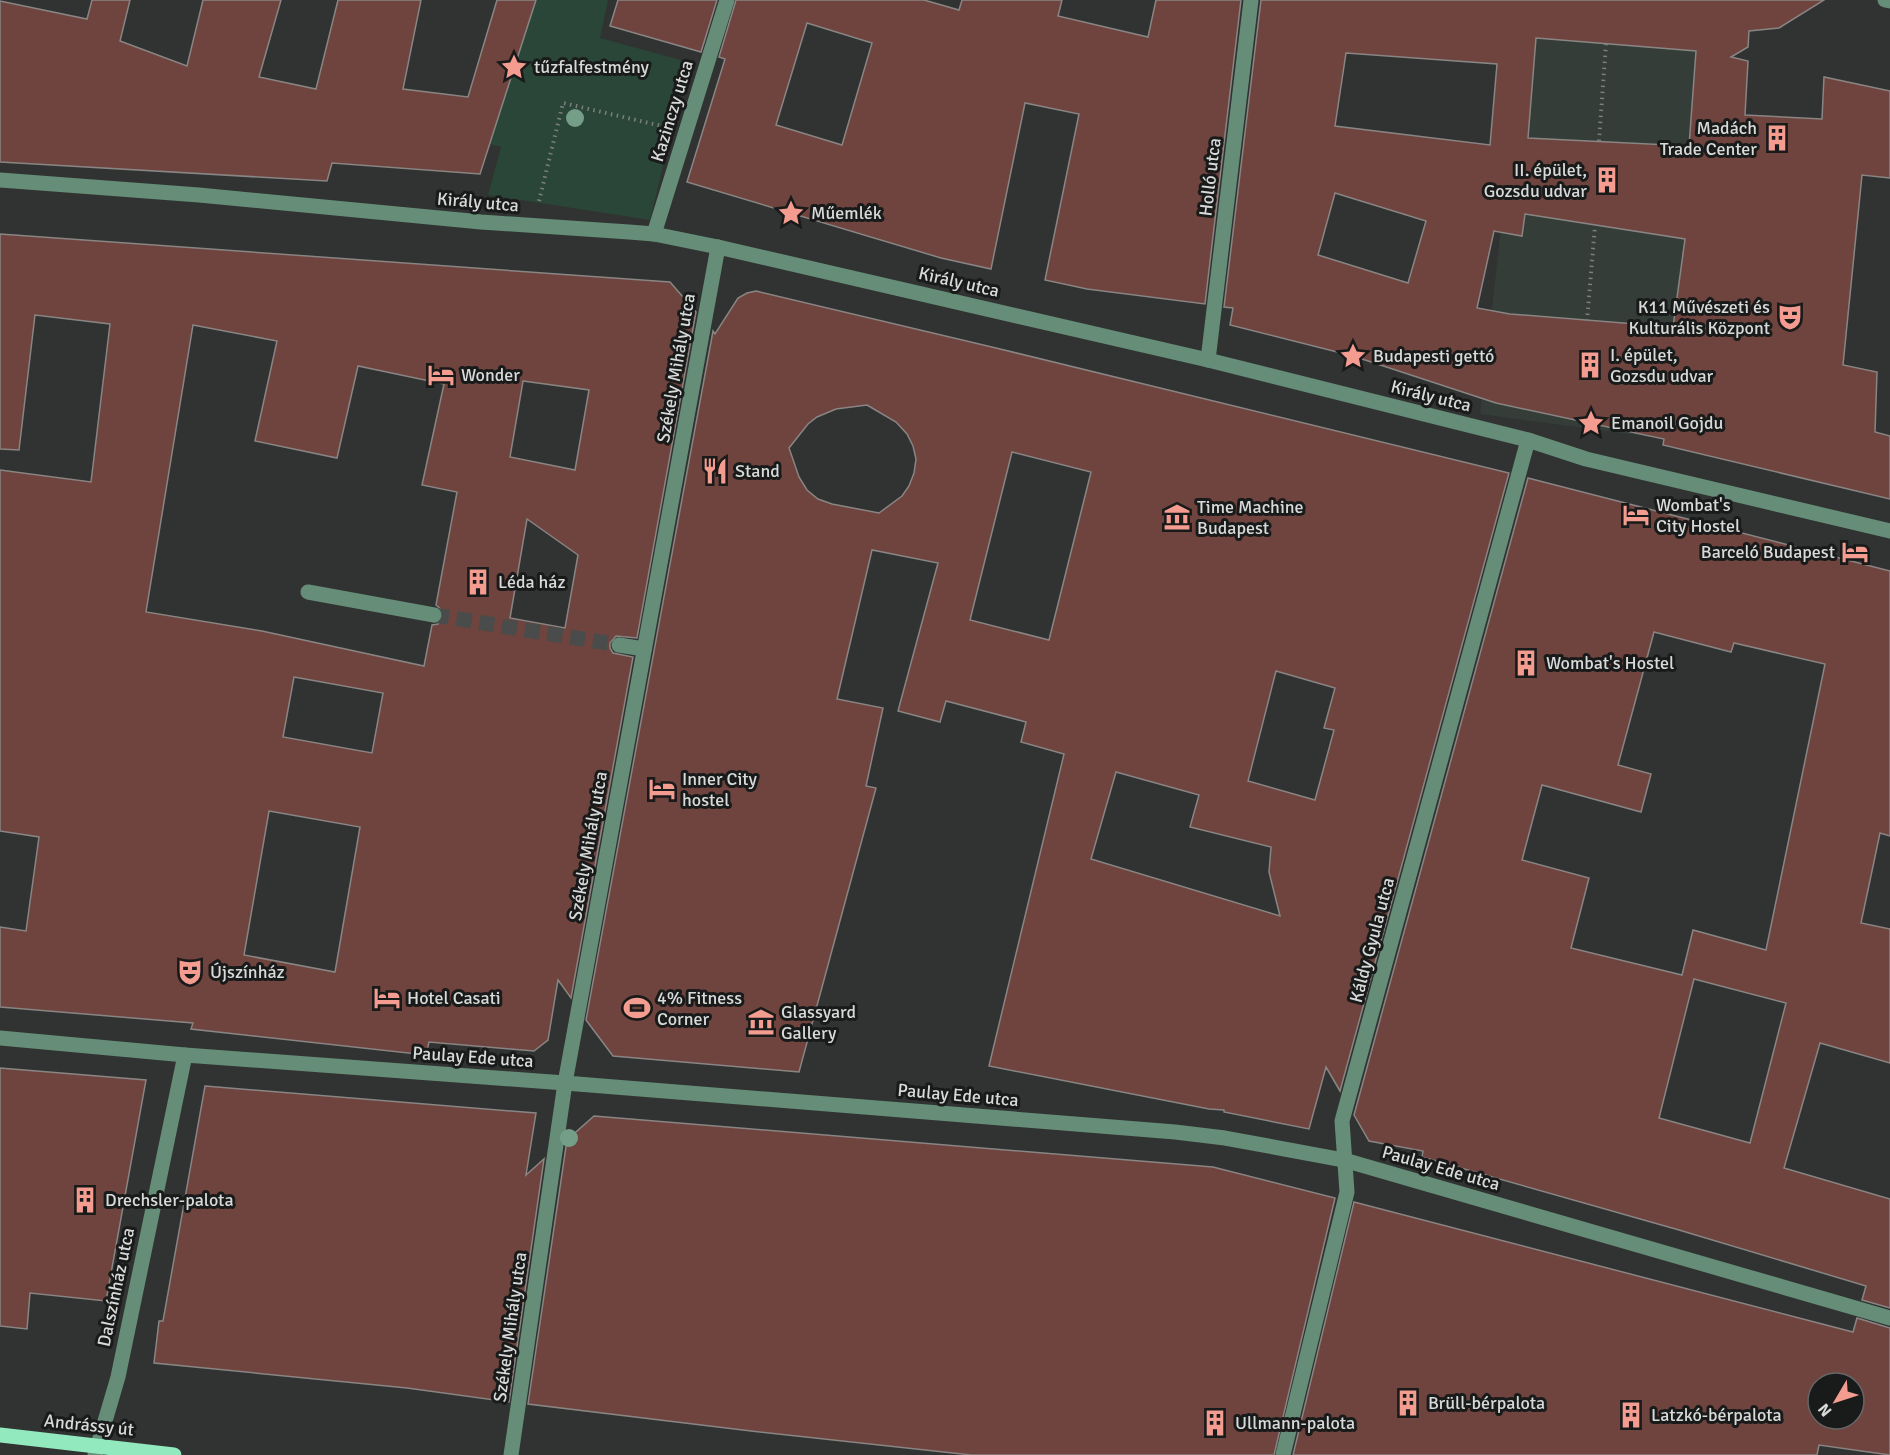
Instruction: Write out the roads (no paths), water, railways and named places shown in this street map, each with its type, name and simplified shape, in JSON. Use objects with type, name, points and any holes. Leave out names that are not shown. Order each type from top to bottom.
[{"type":"main road","name":"Andrássy út","points":[[0,1435],[97,1450],[174,1455]]},
{"type":"street","name":"Kazinczy utca","points":[[654,234],[727,0]]},
{"type":"street","name":"Holló utca","points":[[1208,360],[1251,0]]},
{"type":"street","points":[[1886,0],[1890,1]]},
{"type":"street","name":"Király utca","points":[[0,180],[199,195],[481,222],[654,234],[1208,360],[1528,440],[1586,459],[1890,531]]},
{"type":"street","name":"Székely Mihály utca","points":[[511,1455],[565,1083],[718,247]]},
{"type":"street","name":"Káldy Gyula utca","points":[[1282,1455],[1347,1192],[1342,1121],[1528,440]]},
{"type":"street","points":[[308,592],[434,615]]},
{"type":"street","points":[[619,645],[644,649]]},
{"type":"street","name":"Paulay Ede utca","points":[[0,1038],[184,1055],[565,1083],[1175,1132],[1225,1138],[1344,1160],[1890,1318]]},
{"type":"street","name":"Dalszínház utca","points":[[97,1450],[118,1377],[184,1055]]},
{"type":"tunnel","points":[[434,615],[619,645]]},
{"type":"place","name":"tűzfalfestmény","points":[[514,67]]},
{"type":"place","name":"Madách Trade Center","points":[[1777,138]]},
{"type":"place","name":"II. épület, Gozsdu udvar","points":[[1607,180]]},
{"type":"place","name":"Műemlék","points":[[791,213]]},
{"type":"place","name":"K11 Művészeti és Kulturális Központ","points":[[1790,317]]},
{"type":"place","name":"Budapesti gettó","points":[[1353,356]]},
{"type":"place","name":"I. épület, Gozsdu udvar","points":[[1590,365]]},
{"type":"place","name":"Wonder","points":[[441,375]]},
{"type":"place","name":"Emanoil Gojdu","points":[[1591,423]]},
{"type":"place","name":"Stand","points":[[715,471]]},
{"type":"place","name":"Wombat's City Hostel","points":[[1636,515]]},
{"type":"place","name":"Time Machine Budapest","points":[[1177,517]]},
{"type":"place","name":"Barceló Budapest","points":[[1855,552]]},
{"type":"place","name":"Léda ház","points":[[478,582]]},
{"type":"place","name":"Wombat's Hostel","points":[[1526,663]]},
{"type":"place","name":"Inner City hostel","points":[[662,789]]},
{"type":"place","name":"Újszínház","points":[[190,972]]},
{"type":"place","name":"Hotel Casati","points":[[387,998]]},
{"type":"place","name":"4% Fitness Corner","points":[[637,1008]]},
{"type":"place","name":"Glassyard Gallery","points":[[761,1022]]},
{"type":"place","name":"Drechsler-palota","points":[[85,1200]]},
{"type":"place","name":"Brüll-bérpalota","points":[[1408,1403]]},
{"type":"place","name":"Latzkó-bérpalota","points":[[1631,1415]]},
{"type":"place","name":"Ullmann-palota","points":[[1215,1423]]}]
